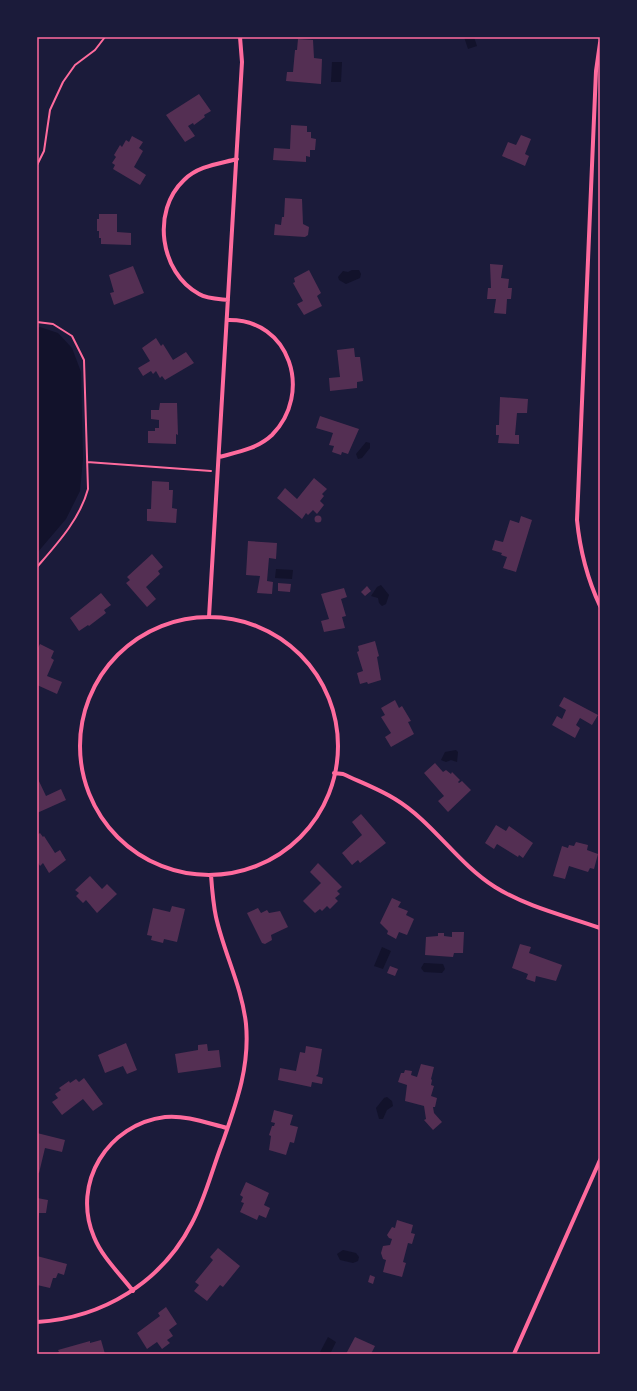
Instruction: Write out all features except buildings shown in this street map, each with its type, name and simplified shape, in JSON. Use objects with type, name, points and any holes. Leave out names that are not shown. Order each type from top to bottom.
[{"type":"street","points":[[209,617],[237,159],[242,62],[240,37]]},
{"type":"street","points":[[600,43],[596,71],[576,520],[579,546],[585,570],[600,606]]},
{"type":"street","points":[[228,300],[198,294],[178,276],[170,262],[163,233],[164,218],[169,203],[175,190],[184,180],[205,167],[237,159]]},
{"type":"street","points":[[219,457],[250,449],[262,443],[272,434],[283,418],[292,392],[292,376],[289,362],[283,348],[275,337],[266,329],[255,324],[236,320],[227,320]]},
{"type":"street","points":[[209,617],[229,618],[263,628],[295,650],[307,663],[325,692],[333,710],[337,748],[334,773],[322,807],[311,824],[285,849],[254,867],[237,872],[211,875],[193,874],[167,868],[136,852],[122,841],[99,813],[91,797],[81,758],[81,740],[88,703],[96,684],[107,667],[121,652],[137,639],[154,629],[171,623],[209,617]]},
{"type":"street","points":[[334,773],[343,774],[395,799],[420,819],[475,874],[496,888],[519,899],[600,928]]},
{"type":"street","points":[[37,1322],[60,1320],[82,1315],[106,1306],[133,1291],[167,1261],[192,1224],[240,1091],[245,1069],[247,1046],[246,1023],[241,1000],[216,917],[211,875]]},
{"type":"street","points":[[133,1291],[102,1252],[89,1223],[87,1206],[88,1188],[93,1172],[100,1158],[121,1134],[149,1120],[166,1117],[182,1117],[227,1128]]},
{"type":"street","points":[[514,1354],[600,1160]]},
{"type":"path","points":[[37,165],[44,151],[50,110],[64,82],[75,65],[95,50],[106,37]]},
{"type":"path","points":[[37,322],[53,324],[72,336],[84,360],[88,489],[83,506],[54,547],[37,567]]},
{"type":"path","points":[[87,462],[218,472]]},
{"type":"shaded area","points":[[464,37],[474,37],[477,46],[468,49]]},
{"type":"shaded area","points":[[332,62],[342,62],[341,82],[331,82]]},
{"type":"shaded area","points":[[352,270],[359,270],[361,274],[360,278],[346,284],[339,280],[338,277],[343,271],[348,272]]},
{"type":"shaded area","points":[[40,327],[58,333],[72,348],[81,372],[83,459],[80,491],[66,519],[37,553],[37,328]]},
{"type":"shaded area","points":[[366,442],[370,443],[370,448],[362,458],[358,459],[356,454]]},
{"type":"shaded area","points":[[276,569],[293,570],[292,579],[275,578]]},
{"type":"shaded area","points":[[381,585],[389,595],[386,604],[382,606],[379,603],[378,598],[371,596],[377,587]]},
{"type":"shaded area","points":[[456,750],[458,752],[457,762],[451,760],[446,762],[441,760],[445,752]]},
{"type":"shaded area","points":[[382,947],[391,951],[383,969],[374,966]]},
{"type":"shaded area","points":[[424,963],[443,964],[445,969],[442,973],[424,972],[421,968]]},
{"type":"shaded area","points":[[387,1097],[392,1101],[393,1106],[387,1110],[383,1119],[379,1119],[376,1108],[384,1098]]},
{"type":"shaded area","points":[[343,1250],[356,1253],[359,1257],[358,1261],[353,1263],[340,1260],[337,1254]]},
{"type":"shaded area","points":[[328,1337],[336,1342],[330,1354],[319,1354]]}]
